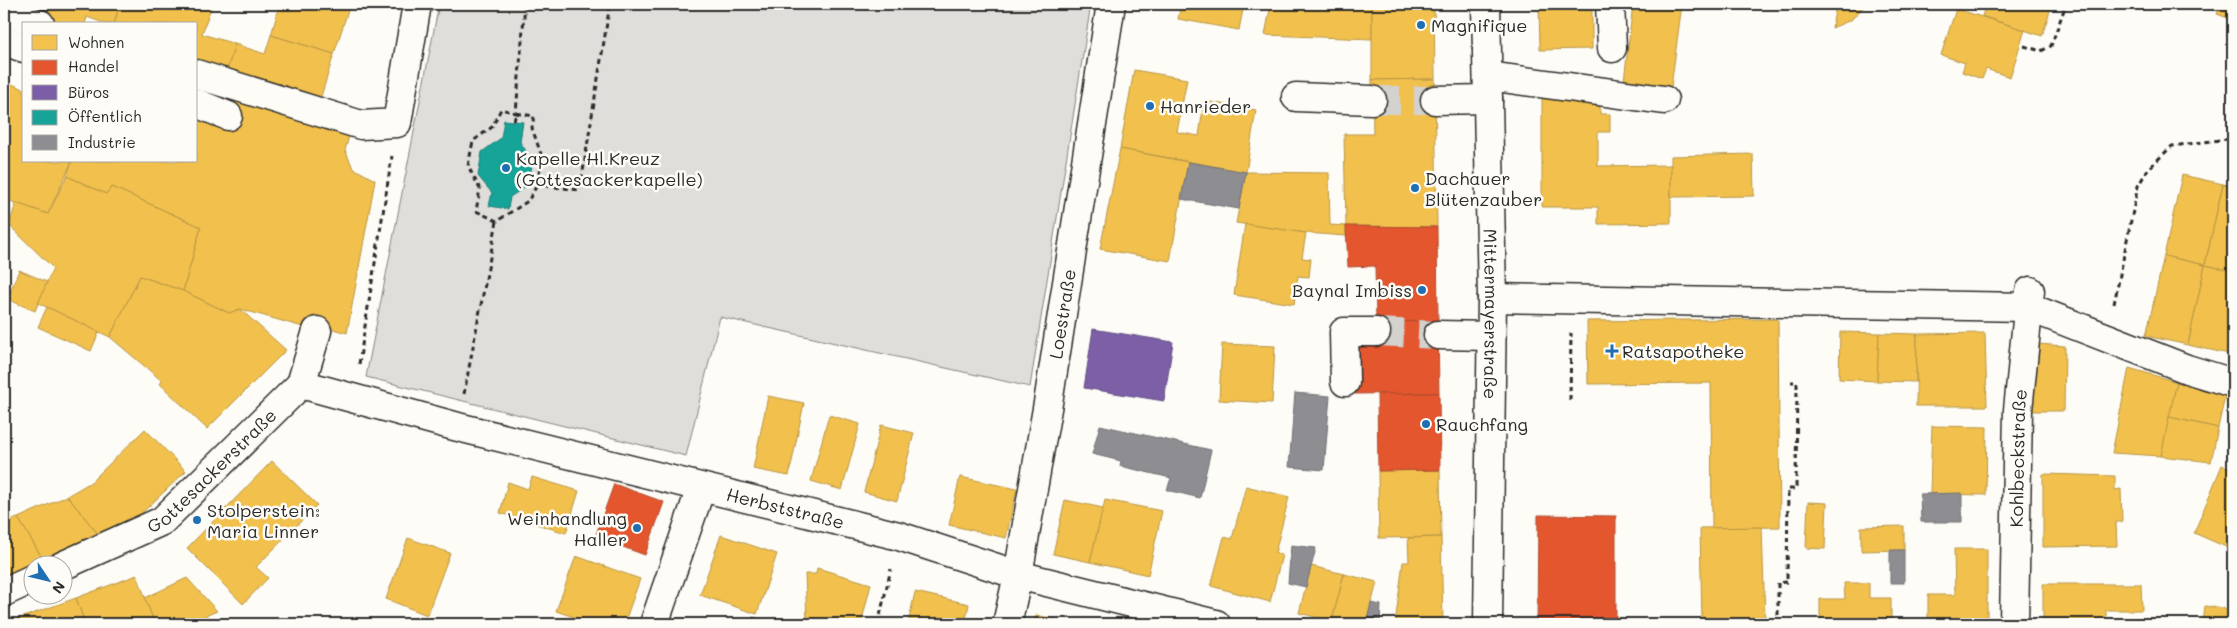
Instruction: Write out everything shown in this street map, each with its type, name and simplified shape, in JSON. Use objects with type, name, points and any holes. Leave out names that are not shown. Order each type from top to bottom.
[{"type":"street","points":[[198,75],[361,125],[397,123],[417,4]]},
{"type":"street","name":"Loestraße","points":[[1007,624],[1018,575],[1112,4]]},
{"type":"street","name":"Mittermayerstraße","points":[[1486,4],[1492,298],[1488,624]]},
{"type":"street","points":[[1610,4],[1612,48]]},
{"type":"street","points":[[4,12],[34,22]]},
{"type":"street","points":[[4,42],[22,47]]},
{"type":"street","points":[[1435,100],[1488,87],[1664,100]]},
{"type":"street","points":[[1296,97],[1372,100]]},
{"type":"street","points":[[198,104],[228,116]]},
{"type":"street","points":[[1492,298],[1571,300],[2029,299],[2108,337],[2187,368],[2233,383]]},
{"type":"street","name":"Kohlbeckstraße","points":[[2014,624],[2018,410],[2029,299]]},
{"type":"street","points":[[318,331],[302,384],[354,398]]},
{"type":"street","points":[[1345,382],[1344,332],[1376,332]]},
{"type":"street","points":[[1438,335],[1491,336]]},
{"type":"street","name":"Gottesackerstraße","points":[[72,562],[162,521],[302,384]]},
{"type":"street","name":"Herbststraße","points":[[354,398],[458,427],[899,536],[1018,575],[1216,624]]},
{"type":"street","points":[[654,624],[701,488]]},
{"type":"street","points":[[4,592],[22,584]]},
{"type":"path","points":[[514,121],[525,4]]},
{"type":"path","points":[[537,185],[580,190],[610,4]]},
{"type":"path","points":[[2024,46],[2042,51],[2051,46],[2066,4]]},
{"type":"path","points":[[458,427],[497,221],[528,201],[537,185],[542,157],[532,128],[534,116],[501,109],[492,127],[473,141],[468,166],[480,189],[476,211],[497,221]]},
{"type":"path","points":[[354,398],[397,123]]},
{"type":"path","points":[[2108,337],[2138,186],[2148,169],[2172,146],[2228,139],[2233,141]]},
{"type":"path","points":[[1570,400],[1571,300]]},
{"type":"path","points":[[1778,624],[1778,583],[1787,582],[1788,490],[1796,489],[1797,382],[1791,382]]},
{"type":"path","points":[[878,624],[899,536]]},
{"type":"shaded area","points":[[439,4],[1091,4],[1030,387],[720,317],[686,456],[366,377]]},
{"type":"building: Wohnen","points":[[23,4],[120,4],[115,22],[101,22],[87,17],[86,22],[50,22],[20,12]]},
{"type":"building: Wohnen","points":[[120,4],[212,4],[202,34],[235,44],[226,74],[198,66],[198,22],[115,22]]},
{"type":"building: Wohnen","points":[[280,4],[350,4],[334,54],[271,35]]},
{"type":"building: Wohnen","points":[[1181,4],[1244,4],[1239,30],[1178,19]]},
{"type":"building: Wohnen","points":[[1271,4],[1372,4],[1372,39],[1265,35]]},
{"type":"building: Wohnen","points":[[1372,4],[1434,4],[1435,79],[1372,80]]},
{"type":"building: Wohnen","points":[[1539,4],[1592,4],[1592,49],[1540,50]]},
{"type":"building: Wohnen","points":[[1633,4],[1682,4],[1671,87],[1624,81]]},
{"type":"building: Wohnen","points":[[1836,4],[1866,4],[1851,20],[1832,28]]},
{"type":"building: Wohnen","points":[[1986,4],[2052,4],[2042,36],[1982,16]]},
{"type":"building: Wohnen","points":[[2221,4],[2233,4],[2233,20],[2217,14]]},
{"type":"building: Wohnen","points":[[1956,9],[2025,30],[2010,77],[1986,69],[1982,79],[1962,72],[1965,63],[1941,55]]},
{"type":"building: Wohnen","points":[[271,35],[334,54],[319,103],[226,74],[235,44],[265,54]]},
{"type":"building: Wohnen","points":[[1134,70],[1187,79],[1177,132],[1199,136],[1204,101],[1256,110],[1246,172],[1120,149]]},
{"type":"building: Wohnen","points":[[1435,79],[1437,227],[1346,226],[1344,134],[1373,134],[1372,80]]},
{"type":"building: Wohnen","points":[[4,81],[22,88],[22,162],[72,162],[48,214],[4,199]]},
{"type":"building: Wohnen","points":[[198,85],[350,133],[345,150],[353,168],[375,180],[347,333],[333,329],[331,335],[240,309],[229,313],[183,291],[201,227],[112,187],[106,194],[67,176],[72,162],[198,162]]},
{"type":"building: Wohnen","points":[[1542,96],[1600,96],[1600,114],[1610,114],[1610,132],[1598,132],[1598,166],[1671,165],[1671,223],[1598,224],[1598,207],[1542,207]]},
{"type":"building: Wohnen","points":[[1120,149],[1188,162],[1170,261],[1100,249]]},
{"type":"building: Wohnen","points":[[1753,154],[1754,196],[1671,197],[1671,156]]},
{"type":"building: Wohnen","points":[[1246,172],[1329,173],[1330,225],[1346,226],[1346,236],[1306,233],[1236,223]]},
{"type":"building: Wohnen","points":[[2182,175],[2223,184],[2205,265],[2164,256]]},
{"type":"building: Wohnen","points":[[67,176],[106,194],[112,187],[201,227],[183,291],[140,276],[110,337],[38,303],[53,268],[9,225],[16,203],[48,214]]},
{"type":"building: Wohnen","points":[[2223,184],[2233,186],[2233,271],[2205,265]]},
{"type":"building: Wohnen","points":[[1245,224],[1306,233],[1302,258],[1311,259],[1309,277],[1298,276],[1294,304],[1234,295]]},
{"type":"building: Wohnen","points":[[2164,256],[2205,265],[2188,345],[2146,336]]},
{"type":"building: Wohnen","points":[[2205,265],[2233,271],[2233,335],[2229,354],[2188,345]]},
{"type":"building: Wohnen","points":[[19,270],[47,282],[35,311],[7,299]]},
{"type":"building: Wohnen","points":[[140,276],[183,291],[229,313],[240,309],[286,350],[207,429],[160,384],[162,381],[110,337]]},
{"type":"building: Wohnen","points":[[47,307],[99,332],[91,351],[38,327]]},
{"type":"building: Wohnen","points":[[1778,319],[1780,527],[1712,528],[1711,383],[1588,384],[1587,321]]},
{"type":"building: Wohnen","points":[[1840,332],[1879,333],[1877,381],[1839,379]]},
{"type":"building: Wohnen","points":[[1879,333],[1917,334],[1916,382],[1877,381]]},
{"type":"building: Wohnen","points":[[1985,333],[1987,406],[1916,406],[1917,334]]},
{"type":"building: Wohnen","points":[[1222,344],[1275,346],[1272,403],[1219,400]]},
{"type":"building: Wohnen","points":[[2038,344],[2065,346],[2064,411],[2031,411]]},
{"type":"building: Wohnen","points":[[2129,368],[2177,382],[2161,456],[2112,453]]},
{"type":"building: Wohnen","points":[[2177,382],[2225,396],[2218,428],[2169,417]]},
{"type":"building: Wohnen","points":[[768,396],[804,403],[789,476],[753,469]]},
{"type":"building: Wohnen","points":[[829,415],[860,424],[842,490],[811,481]]},
{"type":"building: Wohnen","points":[[2169,417],[2218,428],[2211,462],[2161,456]]},
{"type":"building: Wohnen","points":[[881,425],[914,433],[897,501],[864,492]]},
{"type":"building: Wohnen","points":[[1932,426],[1987,427],[1986,495],[1930,494]]},
{"type":"building: Wohnen","points":[[145,429],[186,471],[124,530],[103,540],[67,496],[91,482]]},
{"type":"building: Wohnen","points":[[272,461],[317,505],[256,567],[268,578],[243,604],[187,548]]},
{"type":"building: Wohnen","points":[[2222,465],[2233,470],[2233,550],[2194,533]]},
{"type":"building: Wohnen","points":[[1440,470],[1441,537],[1379,538],[1378,471]]},
{"type":"building: Wohnen","points":[[2043,474],[2115,476],[2115,490],[2121,489],[2122,522],[2116,522],[2117,546],[2043,547]]},
{"type":"building: Wohnen","points":[[532,477],[579,491],[566,533],[500,513],[508,482],[528,489]]},
{"type":"building: Wohnen","points":[[960,477],[1017,489],[1006,538],[949,525]]},
{"type":"building: Wohnen","points":[[1246,486],[1289,497],[1275,553],[1282,555],[1270,602],[1211,586],[1224,537],[1232,539]]},
{"type":"building: Wohnen","points":[[67,496],[103,540],[69,556],[41,556],[18,518]]},
{"type":"building: Wohnen","points":[[1065,500],[1103,508],[1090,562],[1053,554]]},
{"type":"building: Wohnen","points":[[1105,500],[1162,511],[1148,575],[1090,562]]},
{"type":"building: Wohnen","points":[[1808,502],[1827,503],[1825,549],[1806,548]]},
{"type":"building: Wohnen","points":[[18,518],[41,556],[22,556],[22,572],[4,582],[4,523]]},
{"type":"building: Wohnen","points":[[1904,526],[1904,550],[1861,551],[1861,527]]},
{"type":"building: Wohnen","points":[[1762,527],[1765,620],[1702,622],[1700,528]]},
{"type":"building: Wohnen","points":[[721,535],[777,554],[757,614],[700,595]]},
{"type":"building: Wohnen","points":[[1441,537],[1443,624],[1395,624],[1403,562],[1409,562],[1408,538]]},
{"type":"building: Wohnen","points":[[408,538],[450,553],[427,615],[386,599]]},
{"type":"building: Wohnen","points":[[1954,549],[1987,549],[1987,624],[1928,624],[1928,595],[1955,595]]},
{"type":"building: Wohnen","points":[[576,556],[640,579],[624,624],[594,624],[556,611]]},
{"type":"building: Wohnen","points":[[1311,566],[1344,574],[1332,621],[1299,613]]},
{"type":"building: Wohnen","points":[[817,568],[871,584],[861,624],[820,624],[807,621],[805,574],[816,574]]},
{"type":"building: Wohnen","points":[[1344,574],[1377,582],[1366,624],[1343,624],[1332,621]]},
{"type":"building: Wohnen","points":[[137,575],[155,624],[85,624],[76,598]]},
{"type":"building: Wohnen","points":[[187,578],[217,611],[186,624],[155,624],[145,598]]},
{"type":"building: Wohnen","points":[[1844,583],[1869,583],[1869,598],[1891,598],[1891,624],[1820,624],[1820,599],[1845,599]]},
{"type":"building: Wohnen","points":[[2043,584],[2141,584],[2142,610],[2106,610],[2106,624],[2043,624]]},
{"type":"building: Wohnen","points":[[915,592],[969,604],[965,624],[908,624]]},
{"type":"building: Wohnen","points":[[76,598],[85,624],[4,624],[54,606],[72,606],[72,599]]},
{"type":"building: Wohnen","points":[[2205,606],[2233,610],[2233,624],[2203,624]]},
{"type":"building: Wohnen","points":[[1036,615],[1075,624],[1034,624]]},
{"type":"building: Handel","points":[[1346,226],[1437,227],[1438,321],[1376,322],[1375,266],[1348,267]]},
{"type":"building: Handel","points":[[1438,321],[1439,393],[1355,394],[1352,343],[1376,322]]},
{"type":"building: Handel","points":[[1439,393],[1440,470],[1378,471],[1377,394]]},
{"type":"building: Handel","points":[[614,484],[664,502],[645,555],[595,537]]},
{"type":"building: Handel","points":[[1538,515],[1616,516],[1616,624],[1537,624]]},
{"type":"building: Büros","points":[[1093,329],[1173,342],[1164,401],[1084,388]]},
{"type":"building: Öffentlich","name":"Kapelle Hl.Kreuz (Gottesackerkapelle)","points":[[504,120],[523,122],[520,142],[533,161],[528,185],[510,197],[508,209],[489,206],[492,193],[478,176],[482,152],[501,138]]},
{"type":"building: Industrie","points":[[1188,162],[1246,172],[1239,209],[1181,199]]},
{"type":"building: Industrie","points":[[1295,393],[1330,396],[1324,470],[1289,467]]},
{"type":"building: Industrie","points":[[1100,425],[1211,450],[1200,498],[1167,490],[1171,478],[1120,466],[1121,461],[1092,454]]},
{"type":"building: Industrie","points":[[1962,493],[1962,522],[1921,522],[1920,494]]},
{"type":"building: Industrie","points":[[1291,545],[1316,548],[1306,587],[1288,583]]},
{"type":"building: Industrie","points":[[1890,550],[1904,550],[1904,583],[1890,583]]},
{"type":"building: Industrie","points":[[1371,603],[1381,605],[1380,624],[1366,624]]},
{"type":"building: Industrie","points":[[753,617],[775,624],[751,624]]},
{"type":"tunnel","points":[[1372,100],[1435,100]]},
{"type":"tunnel","points":[[1376,332],[1438,335]]},
{"type":"place","name":"Magnifique","points":[[1421,25]]},
{"type":"place","name":"Hanrieder","points":[[1150,106]]},
{"type":"place","name":"Kapelle Hl.Kreuz (Gottesackerkapelle)","points":[[506,168]]},
{"type":"place","name":"Dachauer Blütenzauber","points":[[1415,188]]},
{"type":"place","name":"Baynal Imbiss","points":[[1422,290]]},
{"type":"place","name":"Ratsapotheke","points":[[1612,351]]},
{"type":"place","name":"Rauchfang","points":[[1426,424]]},
{"type":"place","name":"Stolperstein: Maria Linner","points":[[197,520]]},
{"type":"place","name":"Weinhandlung Haller","points":[[637,528]]}]
